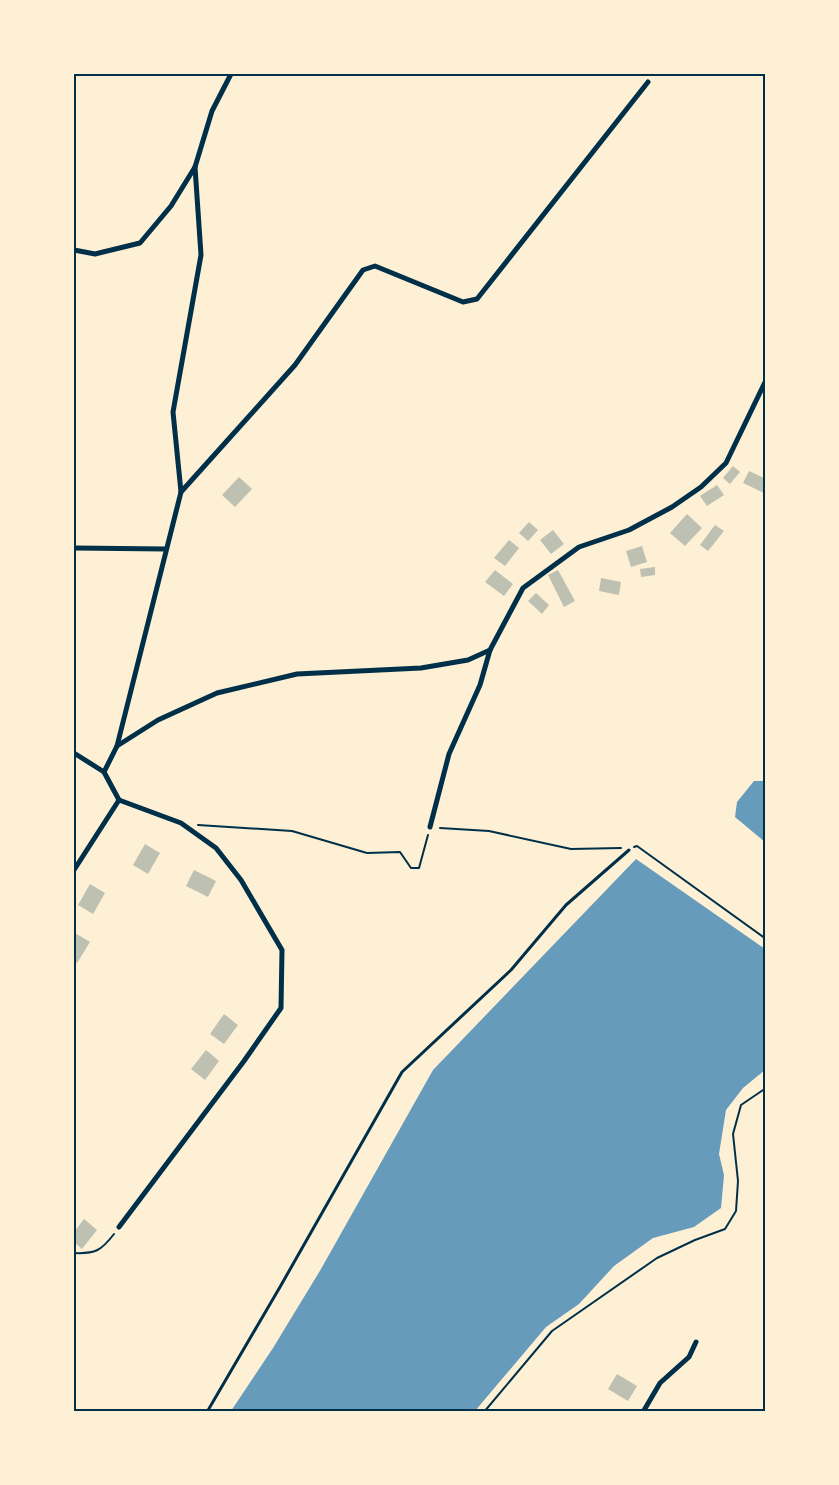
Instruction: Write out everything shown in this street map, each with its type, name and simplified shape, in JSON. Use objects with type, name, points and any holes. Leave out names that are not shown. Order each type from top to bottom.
[{"type":"street","points":[[74,250],[95,254],[140,243],[171,206],[195,167],[212,111],[231,74]]},
{"type":"street","points":[[181,492],[295,365],[363,270],[375,266],[463,302],[477,298],[648,82]]},
{"type":"street","points":[[104,772],[117,746],[181,492],[173,412],[201,255],[195,167]]},
{"type":"street","points":[[430,827],[449,754],[480,685],[490,650],[523,588],[579,547],[628,530],[672,507],[701,487],[726,463],[765,380]]},
{"type":"street","points":[[74,548],[166,549]]},
{"type":"street","points":[[117,746],[158,720],[217,693],[297,674],[421,668],[468,660],[490,650]]},
{"type":"street","points":[[74,753],[104,772],[119,800],[181,824],[216,848],[240,880],[282,950],[281,1008],[119,1227]]},
{"type":"street","points":[[74,870],[119,800]]},
{"type":"street","points":[[643,1412],[660,1383],[689,1357],[696,1342]]},
{"type":"lane","points":[[207,1412],[402,1072],[511,970],[566,905],[629,850]]},
{"type":"path","points":[[181,824],[291,831],[367,853],[400,852],[411,868],[419,868],[430,827],[489,831],[571,849],[621,848],[629,850],[637,846],[765,939]]},
{"type":"path","points":[[484,1412],[552,1331],[657,1258],[725,1229],[736,1211],[738,1181],[733,1134],[741,1106],[765,1088]]},
{"type":"path","points":[[74,1252],[90,1253],[104,1247],[119,1227]]},
{"type":"water","points":[[754,781],[765,781],[765,842],[735,817],[737,802]]},
{"type":"water","points":[[636,859],[765,949],[765,1070],[743,1088],[726,1110],[719,1154],[724,1175],[721,1208],[694,1227],[653,1238],[614,1266],[579,1304],[546,1327],[475,1411],[231,1411],[321,1269],[433,1070]]},
{"type":"building","points":[[733,466],[740,472],[730,484],[723,478]]},
{"type":"building","points":[[749,471],[766,479],[764,493],[743,483]]},
{"type":"building","points":[[239,477],[252,489],[235,507],[222,495]]},
{"type":"building","points":[[717,485],[724,495],[707,506],[700,496]]},
{"type":"building","points":[[687,514],[702,528],[685,546],[670,533]]},
{"type":"building","points":[[529,522],[538,530],[528,541],[519,533]]},
{"type":"building","points":[[715,525],[724,531],[708,551],[700,545]]},
{"type":"building","points":[[553,530],[564,544],[551,554],[540,540]]},
{"type":"building","points":[[509,540],[519,548],[505,566],[494,558]]},
{"type":"building","points":[[642,546],[647,562],[631,567],[626,551]]},
{"type":"building","points":[[655,567],[655,575],[641,577],[640,569]]},
{"type":"building","points":[[495,570],[513,584],[504,596],[485,582]]},
{"type":"building","points":[[558,570],[575,601],[564,607],[548,575]]},
{"type":"building","points":[[601,578],[621,582],[619,595],[599,591]]},
{"type":"building","points":[[536,593],[549,605],[542,614],[528,601]]},
{"type":"building","points":[[145,844],[160,853],[148,874],[133,865]]},
{"type":"building","points":[[194,870],[216,881],[208,897],[186,886]]},
{"type":"building","points":[[90,884],[105,893],[93,914],[78,905]]},
{"type":"building","points":[[75,933],[90,942],[77,963],[74,961]]},
{"type":"building","points":[[224,1014],[238,1025],[224,1044],[210,1034]]},
{"type":"building","points":[[206,1050],[219,1061],[205,1080],[191,1069]]},
{"type":"building","points":[[84,1219],[97,1230],[82,1249],[74,1242],[74,1232]]},
{"type":"building","points":[[617,1374],[637,1386],[628,1401],[608,1389]]}]
